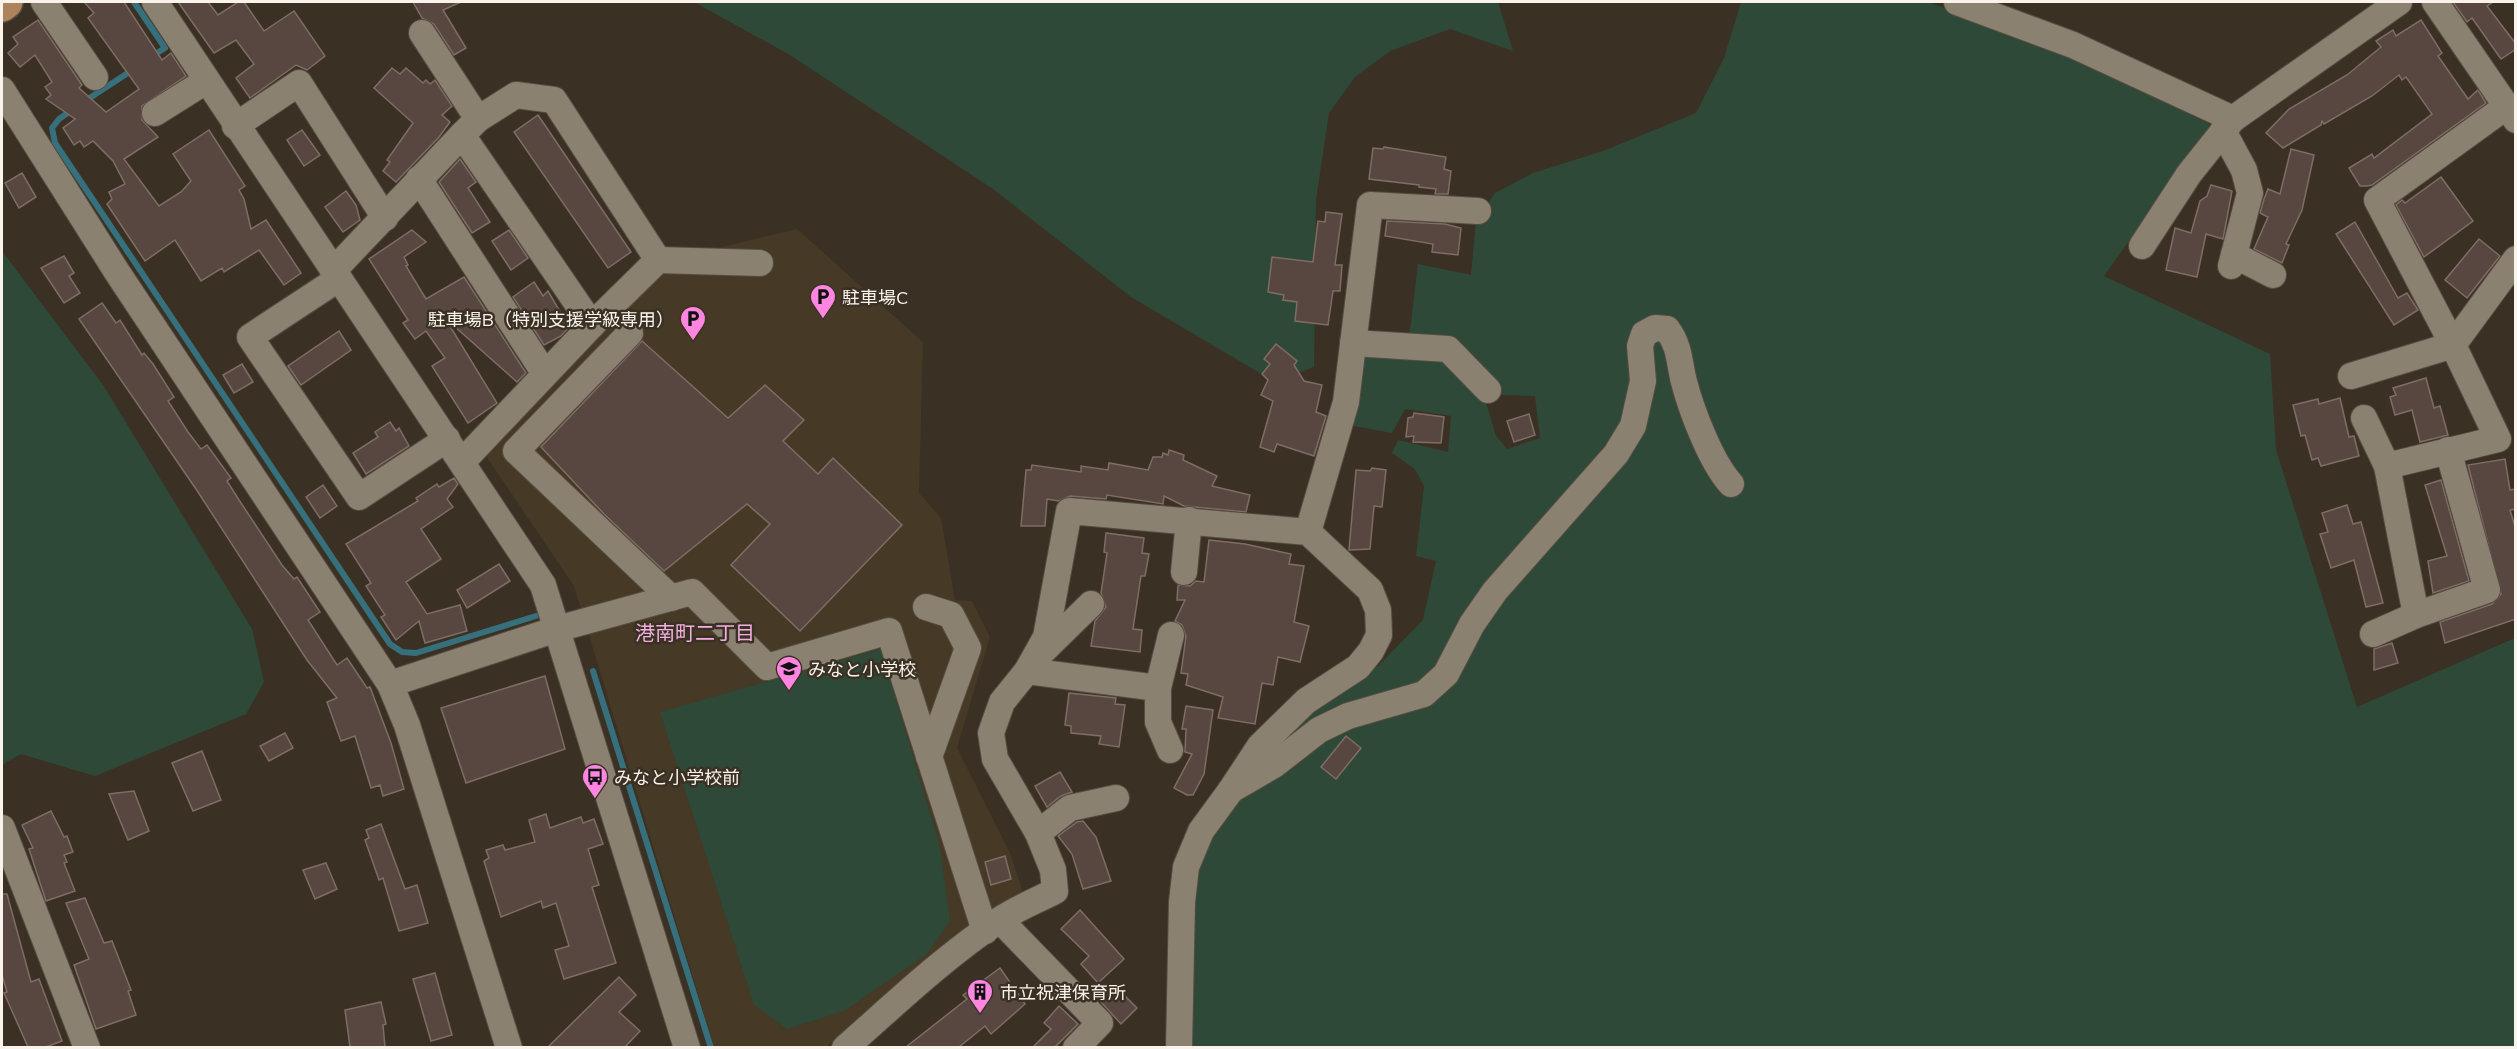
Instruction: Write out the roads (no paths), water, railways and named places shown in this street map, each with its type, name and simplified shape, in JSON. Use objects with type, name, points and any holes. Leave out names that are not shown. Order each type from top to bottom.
[{"type":"main road","points":[[2,5],[6,2]]},
{"type":"street","points":[[44,2],[94,77]]},
{"type":"street","points":[[154,2],[335,275],[463,461],[543,585],[687,1047]]},
{"type":"street","points":[[1957,2],[2073,45],[2228,125],[2250,193],[2233,260],[2273,275]]},
{"type":"street","points":[[2142,246],[2189,174],[2228,125],[2399,2]]},
{"type":"street","points":[[2387,466],[2498,439],[2453,345],[2377,200],[2511,113],[2435,2]]},
{"type":"street","points":[[422,33],[470,127],[592,324]]},
{"type":"street","points":[[155,113],[206,81]]},
{"type":"street","points":[[235,126],[299,83],[385,218]]},
{"type":"street","points":[[2,90],[117,272],[390,684],[407,724],[509,1047]]},
{"type":"street","points":[[447,439],[359,497],[250,338],[335,275],[419,179],[470,127],[516,95],[554,100],[658,260]]},
{"type":"street","points":[[419,179],[545,374]]},
{"type":"street","points":[[1308,532],[1346,402],[1370,205],[1478,211]]},
{"type":"street","points":[[2351,376],[2453,345],[2516,259]]},
{"type":"street","points":[[463,461],[592,324],[658,260],[760,263]]},
{"type":"street","points":[[1231,790],[1274,765],[1319,730],[1348,716],[1424,693],[1446,674],[1472,624],[1495,591],[1616,454],[1633,426],[1643,381],[1640,346],[1644,334],[1655,328],[1667,329],[1677,341],[1684,382],[1717,469],[1731,484]]},
{"type":"street","points":[[630,333],[516,451],[671,598]]},
{"type":"street","points":[[1353,343],[1448,349],[1488,390]]},
{"type":"street","points":[[2364,418],[2387,466],[2416,615]]},
{"type":"street","points":[[2373,634],[2416,615],[2487,590],[2448,450]]},
{"type":"street","points":[[845,1047],[939,965],[992,925],[1055,891],[1053,870],[1038,832],[994,759],[992,733],[1002,702],[1032,663],[1046,637],[1069,511],[1308,532],[1370,590],[1378,610],[1378,635],[1371,651],[1358,668],[1306,701],[1260,746],[1201,831],[1186,867],[1182,902],[1179,1047]]},
{"type":"street","points":[[1184,572],[1189,520]]},
{"type":"street","points":[[390,684],[557,629],[692,592],[767,666],[889,631],[929,757],[992,925],[1100,1023],[1076,1047]]},
{"type":"street","points":[[1032,663],[1091,604]]},
{"type":"street","points":[[926,607],[951,615],[968,648],[929,757]]},
{"type":"street","points":[[1170,750],[1158,722],[1158,687],[1171,635]]},
{"type":"street","points":[[1032,663],[1158,687]]},
{"type":"street","points":[[1038,832],[1070,808],[1116,798]]},
{"type":"street","points":[[2,828],[87,1047]]},
{"type":"waterway","points":[[134,2],[165,48],[152,56]]},
{"type":"waterway","points":[[85,101],[134,69]]},
{"type":"waterway","points":[[72,110],[59,119],[52,128],[55,143],[390,644],[402,652],[416,653],[536,616]]},
{"type":"waterway","points":[[593,671],[711,1048]]},
{"type":"place","name":"駐車場C","points":[[823,320]]},
{"type":"place","name":"駐車場B（特別支援学級専用）","points":[[693,342]]},
{"type":"place","name":"みなと小学校","points":[[789,692]]},
{"type":"place","name":"みなと小学校前","points":[[595,800]]},
{"type":"place","name":"市立祝津保育所","points":[[980,1015]]},
{"type":"district","name":"港南町二丁目","points":[[695,632]]}]
